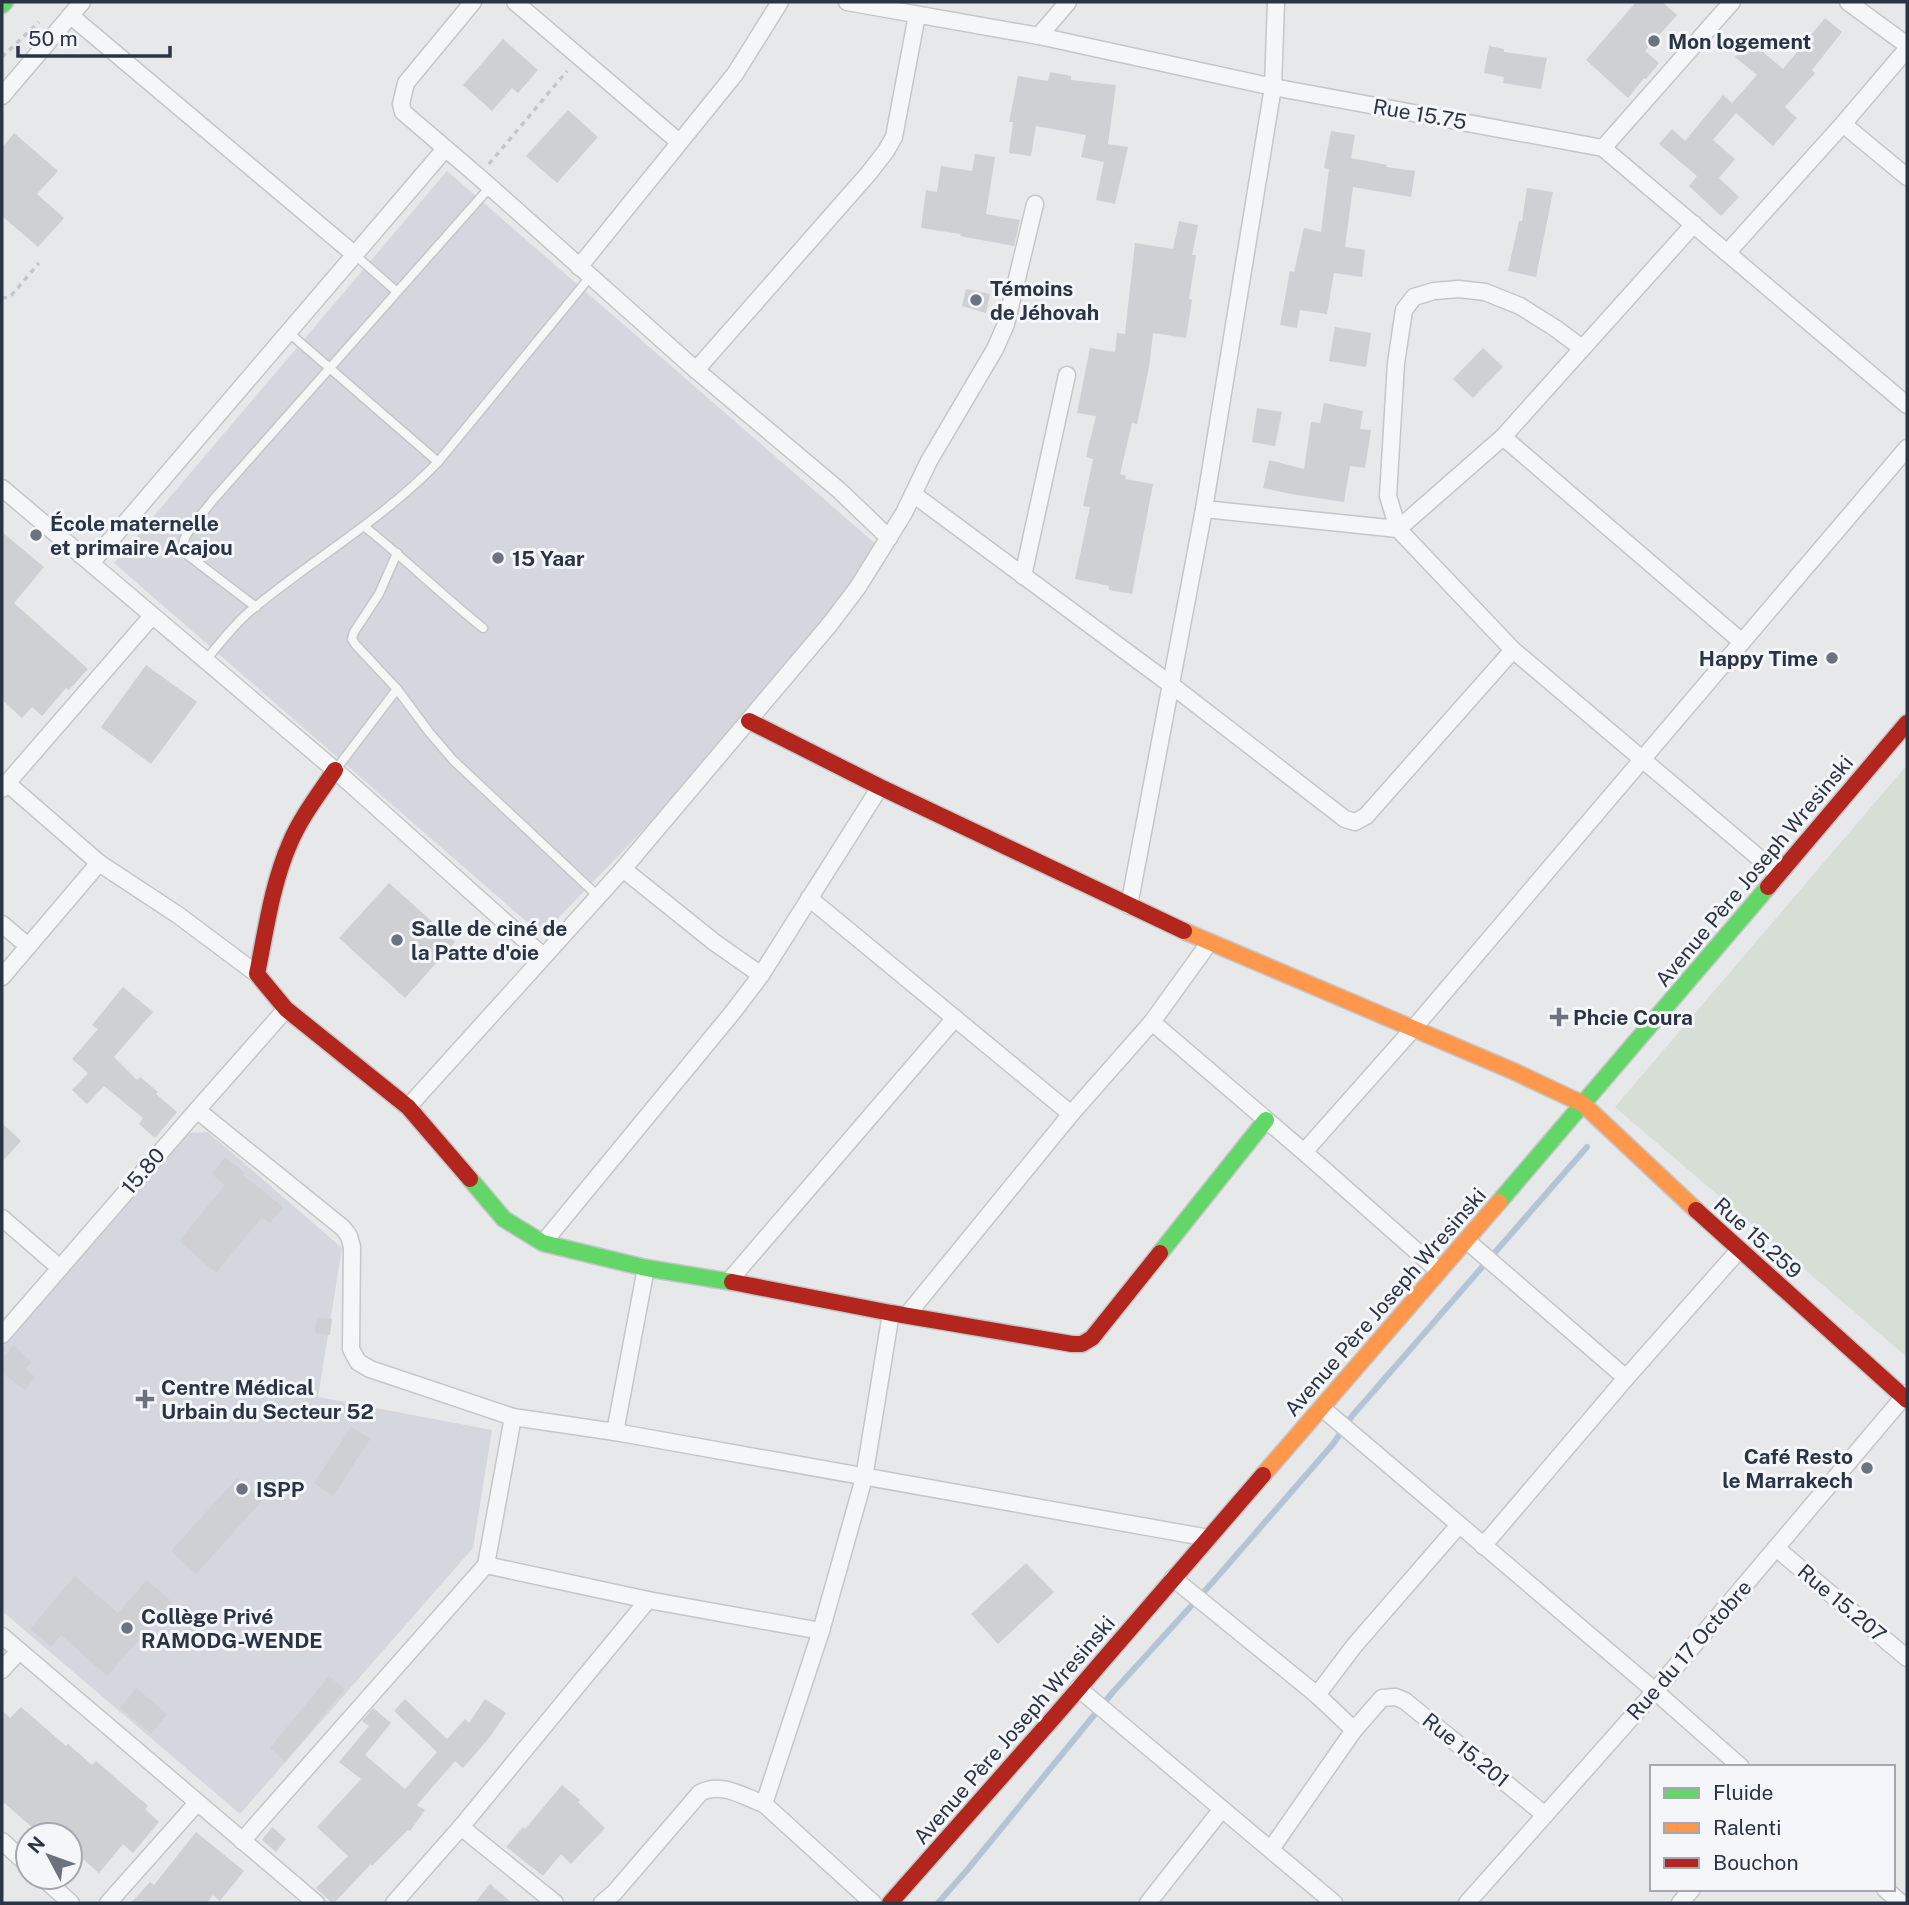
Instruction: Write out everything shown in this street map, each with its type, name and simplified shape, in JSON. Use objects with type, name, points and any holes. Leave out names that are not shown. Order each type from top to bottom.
[{"type":"street","points":[[2,96],[82,2]]},
{"type":"street","points":[[473,2],[406,83],[402,93],[403,112],[696,370],[840,491],[889,538]]},
{"type":"street","points":[[515,2],[679,142]]},
{"type":"street","points":[[584,272],[679,142],[735,74],[780,2]]},
{"type":"street","name":"Rue 15.75","points":[[847,2],[1040,36],[1273,87],[1603,148],[1727,253],[1904,395]]},
{"type":"street","points":[[1040,36],[1068,2]]},
{"type":"street","points":[[1129,906],[1204,509],[1273,87],[1276,2]]},
{"type":"street","points":[[1603,148],[1732,2]]},
{"type":"street","points":[[1727,253],[1843,124],[1907,47],[1847,2]]},
{"type":"street","points":[[696,370],[886,151],[894,138],[917,15]]},
{"type":"street","points":[[71,16],[354,254]]},
{"type":"street","points":[[1843,124],[1907,177]]},
{"type":"street","points":[[91,563],[445,149]]},
{"type":"street","points":[[408,1107],[623,869],[830,624],[858,587],[889,538],[929,461],[995,349],[1006,324],[1035,204]]},
{"type":"street","points":[[1204,509],[1398,529],[1503,438],[1694,223]]},
{"type":"street","points":[[1582,348],[1520,306],[1485,292],[1459,289],[1434,291],[1414,297],[1404,310],[1396,363],[1388,496],[1392,515],[1398,529],[1513,650],[1778,874]]},
{"type":"street","points":[[1023,576],[1067,375]]},
{"type":"street","points":[[1503,438],[1742,642]]},
{"type":"street","points":[[1304,1152],[1413,1029],[1907,448]]},
{"type":"street","points":[[2,488],[335,770],[543,956]]},
{"type":"street","points":[[913,494],[1170,684],[1345,819],[1355,822],[1366,816],[1513,650]]},
{"type":"street","points":[[152,616],[4,786],[99,863],[178,915],[257,974],[286,1009],[408,1107],[504,1219],[543,1243],[646,1268],[1072,1345],[1082,1344],[1092,1338],[1266,1121]]},
{"type":"street","name":"Rue 15.259","points":[[749,721],[880,787],[1209,943],[1513,1071],[1583,1104],[1739,1250],[1906,1397]]},
{"type":"street","name":"Avenue Père Joseph Wresinski","points":[[890,1903],[1322,1408],[1907,723]]},
{"type":"street","points":[[257,974],[286,852],[306,813],[335,770]]},
{"type":"street","points":[[543,1243],[761,975],[880,787]]},
{"type":"street","points":[[2,977],[99,863]]},
{"type":"street","points":[[623,869],[761,975]]},
{"type":"street","points":[[809,898],[1071,1114]]},
{"type":"street","points":[[2,924],[28,946]]},
{"type":"street","points":[[764,1804],[821,1631],[864,1478],[899,1314],[1152,1022],[1209,943]]},
{"type":"street","name":"15.80","points":[[2,1335],[286,1009]]},
{"type":"street","points":[[729,1281],[955,1018]]},
{"type":"street","points":[[1152,1022],[1439,1271]]},
{"type":"street","points":[[197,1110],[343,1228],[349,1236],[352,1247],[351,1349],[358,1363],[370,1369],[513,1417],[615,1432],[1209,1538]]},
{"type":"street","points":[[2,1218],[60,1268]]},
{"type":"street","points":[[1466,1240],[1626,1378]]},
{"type":"street","points":[[1483,1546],[1739,1250]]},
{"type":"street","points":[[615,1432],[646,1268]]},
{"type":"street","name":"Rue du 17 Octobre","points":[[1467,1903],[1655,1691],[1906,1397]]},
{"type":"street","points":[[1322,1408],[1739,1765]]},
{"type":"street","points":[[242,1841],[486,1565],[513,1417]]},
{"type":"street","points":[[1318,1695],[1354,1646],[1458,1525]]},
{"type":"street","name":"Rue 15.207","points":[[1776,1548],[1907,1658]]},
{"type":"street","points":[[486,1565],[648,1600],[821,1631]]},
{"type":"street","points":[[1173,1578],[1318,1695],[1354,1730],[1271,1849]]},
{"type":"street","points":[[394,1903],[461,1827],[648,1600]]},
{"type":"street","points":[[2,1636],[316,1903]]},
{"type":"street","points":[[2,1670],[19,1651]]},
{"type":"street","points":[[1078,1688],[1334,1903]]},
{"type":"street","name":"Rue 15.201","points":[[1354,1730],[1382,1698],[1396,1697],[1405,1701],[1545,1815]]},
{"type":"street","points":[[628,1903],[608,1898],[700,1793],[708,1788],[720,1787],[764,1804],[873,1903]]},
{"type":"street","points":[[108,1903],[197,1803]]},
{"type":"street","points":[[1148,1903],[1222,1810]]},
{"type":"street","points":[[461,1827],[555,1903]]},
{"type":"street","points":[[58,1891],[71,1903]]},
{"type":"lane","points":[[256,607],[184,551],[185,536],[397,292],[484,182]]},
{"type":"lane","points":[[354,254],[397,292]]},
{"type":"lane","points":[[206,660],[247,614],[365,527],[413,488],[438,463],[584,272]]},
{"type":"lane","points":[[288,331],[438,463]]},
{"type":"lane","points":[[365,527],[483,628]]},
{"type":"lane","points":[[397,553],[379,594],[356,628],[352,639],[397,689],[453,760],[598,896]]},
{"type":"lane","points":[[335,770],[397,689]]},
{"type":"path","points":[[484,182],[579,57]]},
{"type":"path","points":[[2,298],[10,297],[39,263]]},
{"type":"shaded area","points":[[447,171],[878,546],[744,725],[542,935],[114,563]]},
{"type":"shaded area","points":[[1907,765],[1907,1357],[1615,1107]]},
{"type":"shaded area","name":"ISPP","points":[[208,1132],[342,1248],[318,1397],[492,1430],[473,1548],[240,1814],[2,1611],[2,1348],[187,1133]]},
{"type":"building","points":[[1636,2],[1662,2],[1677,15],[1645,51],[1659,63],[1628,98],[1586,60]]},
{"type":"building","points":[[1825,18],[1842,32],[1812,70],[1815,73],[1785,107],[1797,118],[1773,146],[1736,113],[1713,140],[1735,159],[1719,178],[1739,197],[1721,216],[1689,186],[1697,176],[1659,144],[1672,129],[1685,141],[1723,95],[1732,103],[1757,75],[1735,57],[1749,40],[1783,69]]},
{"type":"building","points":[[503,39],[538,70],[518,93],[512,88],[492,111],[463,85]]},
{"type":"building","points":[[1489,46],[1504,49],[1504,52],[1547,58],[1541,89],[1503,83],[1504,77],[1484,73]]},
{"type":"building","points":[[1050,72],[1071,76],[1071,80],[1116,85],[1108,144],[1128,147],[1115,204],[1096,200],[1104,162],[1081,157],[1086,135],[1036,126],[1031,156],[1009,153],[1013,122],[1009,122],[1018,76],[1048,81]]},
{"type":"building","points":[[568,110],[598,137],[557,183],[526,156]]},
{"type":"building","points":[[1331,131],[1355,135],[1351,158],[1415,171],[1411,197],[1353,187],[1345,247],[1365,250],[1362,277],[1334,273],[1327,314],[1300,310],[1297,328],[1280,325],[1290,271],[1294,272],[1304,228],[1321,232],[1329,169],[1324,168]]},
{"type":"building","points":[[14,133],[58,171],[37,194],[64,218],[38,247],[2,216],[2,148]]},
{"type":"building","points":[[975,154],[995,157],[986,214],[1020,220],[1014,246],[921,228],[926,190],[937,192],[941,166],[972,171]]},
{"type":"building","points":[[1527,188],[1553,192],[1536,277],[1508,271],[1519,221],[1522,221]]},
{"type":"building","points":[[1179,221],[1198,225],[1192,255],[1196,255],[1186,338],[1153,333],[1137,424],[1132,423],[1120,474],[1126,476],[1125,479],[1153,484],[1132,594],[1075,579],[1090,507],[1083,506],[1093,459],[1086,457],[1096,416],[1077,413],[1090,348],[1115,352],[1117,333],[1125,334],[1135,243],[1173,249]]},
{"type":"building","name":"Témoins de Jéhovah","points":[[966,289],[990,294],[986,313],[962,306]]},
{"type":"building","points":[[1335,327],[1371,333],[1366,367],[1329,361]]},
{"type":"building","points":[[1483,348],[1503,367],[1473,398],[1453,379]]},
{"type":"building","points":[[1324,403],[1363,411],[1360,429],[1371,430],[1365,468],[1350,466],[1344,502],[1263,488],[1269,460],[1304,469],[1311,422],[1320,423]]},
{"type":"building","points":[[1257,408],[1282,412],[1275,446],[1252,442]]},
{"type":"building","points":[[2,532],[44,567],[14,603],[88,669],[69,690],[66,688],[42,716],[32,707],[22,718],[2,700]]},
{"type":"building","points":[[146,665],[197,702],[151,764],[101,727]]},
{"type":"building","name":"Salle de ciné de la Patte d'oie","points":[[389,883],[455,942],[405,998],[339,938]]},
{"type":"building","points":[[123,987],[153,1012],[114,1057],[137,1080],[140,1077],[158,1092],[156,1094],[177,1112],[155,1138],[139,1124],[143,1118],[104,1086],[87,1104],[72,1090],[88,1073],[72,1059],[98,1029],[92,1025]]},
{"type":"building","points":[[2,1123],[21,1141],[2,1162]]},
{"type":"building","points":[[225,1157],[283,1207],[270,1223],[262,1217],[216,1273],[179,1241],[225,1185],[212,1174]]},
{"type":"building","points":[[317,1317],[332,1319],[330,1335],[315,1333]]},
{"type":"building","points":[[14,1345],[32,1362],[25,1369],[35,1377],[25,1390],[2,1373],[2,1359]]},
{"type":"building","points":[[351,1427],[370,1439],[333,1496],[314,1483]]},
{"type":"building","points":[[237,1478],[262,1501],[196,1574],[171,1551]]},
{"type":"building","points":[[1026,1563],[1054,1592],[998,1644],[971,1614]]},
{"type":"building","points":[[75,1576],[118,1613],[147,1580],[172,1602],[107,1676],[61,1635],[51,1647],[30,1629]]},
{"type":"building","points":[[329,1676],[345,1689],[285,1762],[270,1748]]},
{"type":"building","points":[[136,1688],[167,1714],[151,1734],[120,1708]]},
{"type":"building","points":[[405,1699],[447,1739],[465,1719],[469,1723],[485,1699],[506,1713],[490,1737],[463,1768],[455,1761],[417,1805],[425,1810],[410,1831],[372,1866],[371,1864],[332,1903],[316,1888],[348,1856],[317,1827],[361,1779],[339,1762],[369,1726],[362,1721],[373,1708],[391,1723],[365,1755],[405,1789],[437,1752],[394,1711]]},
{"type":"building","points":[[21,1707],[92,1765],[96,1761],[148,1806],[145,1809],[159,1822],[133,1853],[123,1844],[99,1873],[84,1860],[84,1821],[25,1821],[2,1801],[2,1710],[10,1718]]},
{"type":"building","points":[[562,1785],[580,1800],[578,1802],[605,1828],[571,1864],[561,1854],[543,1876],[506,1847]]},
{"type":"building","points":[[272,1827],[286,1839],[276,1852],[262,1840]]},
{"type":"building","points":[[196,1832],[244,1871],[220,1901],[213,1895],[207,1903],[131,1903],[150,1882],[154,1885]]},
{"type":"building","points":[[490,1884],[512,1903],[475,1903]]},
{"type":"waterway","points":[[938,1903],[1113,1692],[1333,1444],[1352,1416],[1587,1147]]},
{"type":"traffic: fast","points":[[2,5],[5,2]]},
{"type":"traffic: fast","points":[[1499,1202],[1768,887]]},
{"type":"traffic: fast","points":[[1160,1253],[1266,1120]]},
{"type":"traffic: fast","points":[[470,1179],[504,1219],[543,1243],[646,1268],[732,1282]]},
{"type":"traffic: slow","points":[[1184,931],[1513,1071],[1583,1104],[1696,1210]]},
{"type":"traffic: slow","points":[[1263,1475],[1499,1202]]},
{"type":"traffic: jam","points":[[749,721],[880,787],[1184,931]]},
{"type":"traffic: jam","points":[[1768,887],[1907,723]]},
{"type":"traffic: jam","points":[[335,770],[299,824],[290,843],[270,907],[257,974],[286,1009],[408,1107],[470,1179]]},
{"type":"traffic: jam","points":[[1696,1210],[1907,1400]]},
{"type":"traffic: jam","points":[[732,1282],[891,1313],[1082,1344],[1092,1338],[1160,1253]]},
{"type":"traffic: jam","points":[[890,1903],[1263,1475]]},
{"type":"place","name":"Mon logement","points":[[1654,41]]},
{"type":"place","name":"Témoins de Jéhovah","points":[[976,300]]},
{"type":"place","name":"École maternelle et primaire Acajou","points":[[36,535]]},
{"type":"place","name":"15 Yaar","points":[[498,558]]},
{"type":"place","name":"Happy Time","points":[[1832,658]]},
{"type":"place","name":"Salle de ciné de la Patte d'oie","points":[[397,940]]},
{"type":"place","name":"Phcie Coura","points":[[1559,1017]]},
{"type":"place","name":"Centre Médical Urbain du Secteur 52","points":[[145,1399]]},
{"type":"place","name":"Café Resto le Marrakech","points":[[1867,1468]]},
{"type":"place","name":"ISPP","points":[[242,1489]]},
{"type":"place","name":"Collège Privé RAMODG-WENDE","points":[[127,1628]]}]
